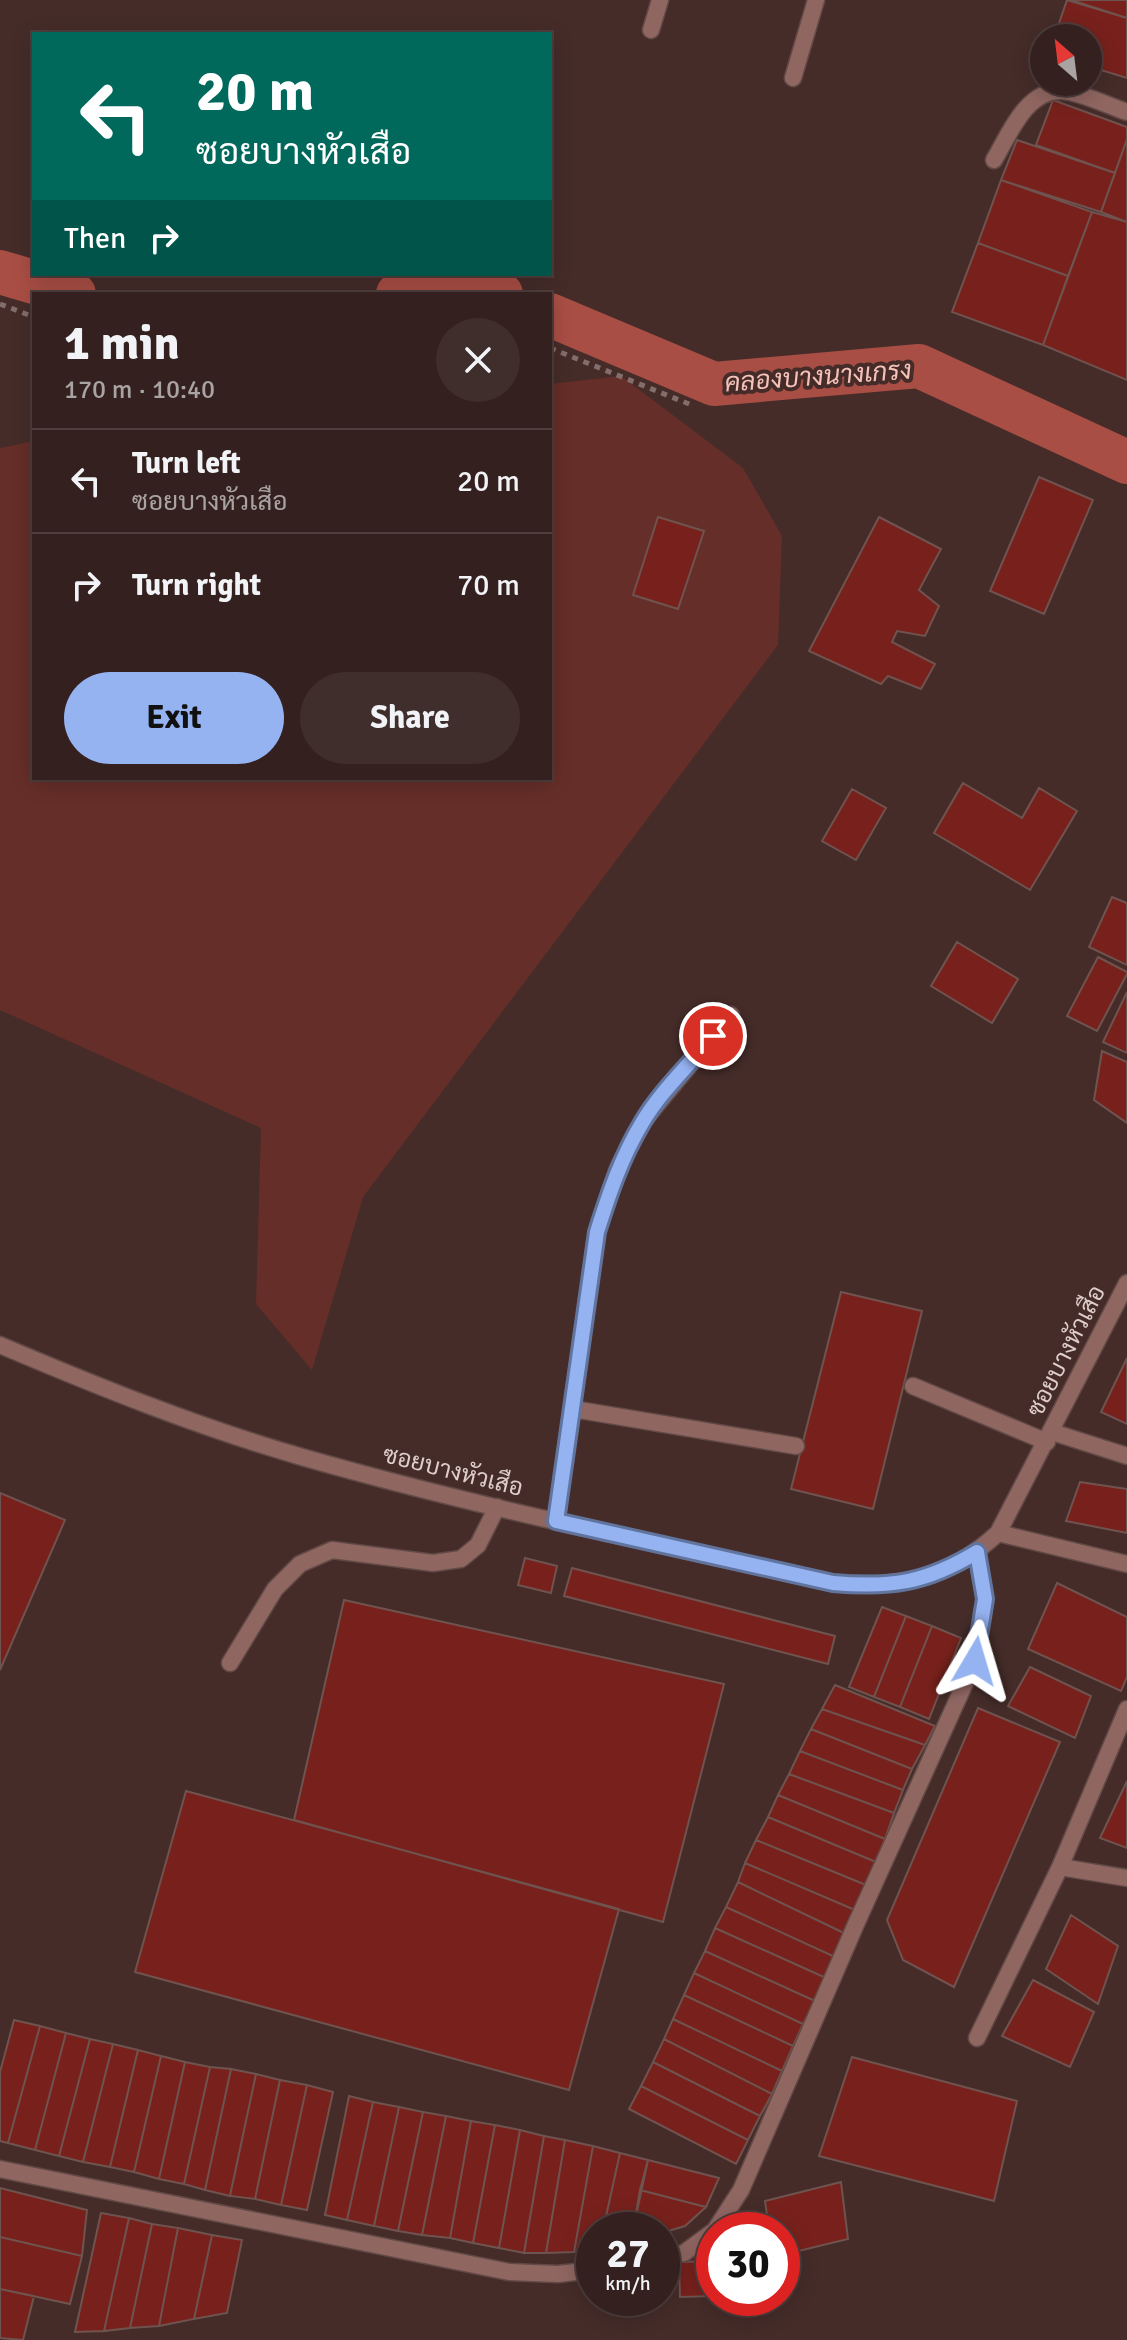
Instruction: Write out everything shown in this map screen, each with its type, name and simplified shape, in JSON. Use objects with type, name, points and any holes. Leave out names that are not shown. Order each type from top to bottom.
[{"type":"street","points":[[651,30],[660,0]]},
{"type":"street","points":[[793,78],[816,0]]},
{"type":"street","points":[[994,160],[1027,107],[1042,94],[1062,90],[1127,112]]},
{"type":"street","points":[[556,1521],[597,1232],[618,1168],[644,1120],[731,1015]]},
{"type":"street","name":"ซอยบางหัวเสือ","points":[[0,1345],[140,1404],[299,1456],[556,1521],[833,1583],[861,1585],[920,1581],[946,1571],[977,1552],[998,1533],[1127,1283]]},
{"type":"street","points":[[913,1386],[1049,1437],[1127,1456]]},
{"type":"street","points":[[573,1409],[796,1446]]},
{"type":"street","points":[[230,1663],[275,1589],[300,1564],[332,1550],[433,1563],[461,1559],[478,1545],[497,1507]]},
{"type":"street","points":[[998,1533],[1127,1564]]},
{"type":"street","points":[[727,2212],[741,2190],[856,1924],[975,1661],[985,1599],[977,1552]]},
{"type":"street","points":[[977,2038],[1060,1867],[1127,1709]]},
{"type":"street","points":[[1060,1867],[1127,1878]]},
{"type":"street","points":[[0,2169],[509,2272],[576,2272]]},
{"type":"path","points":[[0,304],[32,316]]},
{"type":"path","points":[[552,349],[694,406]]},
{"type":"shaded area","points":[[621,376],[743,468],[782,536],[778,645],[363,1197],[312,1370],[256,1304],[261,1128],[0,1010],[0,448],[32,441],[32,780],[552,780],[552,384]]},
{"type":"building","points":[[1067,0],[1127,18],[1127,78],[1102,70],[1102,24],[1059,24]]},
{"type":"building","points":[[1071,0],[1127,0],[1127,18]]},
{"type":"building","points":[[1053,100],[1127,127],[1127,139],[1115,173],[1036,145]]},
{"type":"building","points":[[1127,139],[1127,222],[1101,212]]},
{"type":"building","points":[[1017,140],[1115,173],[1101,212],[1001,180]]},
{"type":"building","points":[[1001,180],[1092,212],[1068,276],[978,243]]},
{"type":"building","points":[[1092,212],[1127,222],[1127,380],[1043,345]]},
{"type":"building","points":[[978,243],[1068,276],[1043,345],[952,312]]},
{"type":"building","points":[[1039,477],[1093,500],[1044,614],[990,591]]},
{"type":"building","points":[[658,517],[704,531],[678,609],[633,595]]},
{"type":"building","points":[[879,517],[941,549],[919,590],[939,606],[925,636],[897,631],[892,642],[935,664],[921,689],[888,676],[881,684],[809,651]]},
{"type":"building","points":[[963,783],[1022,818],[1039,788],[1077,811],[1030,890],[934,833]]},
{"type":"building","points":[[852,789],[886,808],[856,860],[822,841]]},
{"type":"building","points":[[1112,897],[1127,903],[1127,965],[1089,947]]},
{"type":"building","points":[[957,942],[1018,979],[992,1023],[931,986]]},
{"type":"building","points":[[1098,957],[1127,974],[1097,1031],[1067,1016]]},
{"type":"building","points":[[1127,992],[1127,1053],[1103,1042]]},
{"type":"building","points":[[1102,1051],[1127,1062],[1127,1123],[1094,1100]]},
{"type":"building","points":[[841,1292],[922,1311],[873,1509],[791,1489]]},
{"type":"building","points":[[1127,1358],[1127,1424],[1101,1412]]},
{"type":"building","points":[[1080,1482],[1127,1489],[1127,1533],[1066,1521]]},
{"type":"building","points":[[0,1493],[65,1520],[0,1670]]},
{"type":"building","points":[[525,1558],[557,1566],[551,1593],[518,1585]]},
{"type":"building","points":[[572,1568],[835,1636],[828,1664],[564,1596]]},
{"type":"building","points":[[1057,1583],[1127,1617],[1127,1677],[1121,1691],[1028,1649]]},
{"type":"building","points":[[344,1600],[724,1684],[663,1922],[294,1820]]},
{"type":"building","points":[[882,1607],[906,1616],[874,1697],[849,1687]]},
{"type":"building","points":[[906,1616],[932,1626],[900,1707],[874,1697]]},
{"type":"building","points":[[932,1626],[961,1638],[929,1719],[900,1707]]},
{"type":"building","points":[[1030,1667],[1091,1696],[1075,1738],[1008,1706]]},
{"type":"building","points":[[835,1685],[935,1726],[925,1745],[822,1709]]},
{"type":"building","points":[[978,1708],[1060,1742],[954,1987],[903,1960],[887,1920]]},
{"type":"building","points":[[822,1709],[925,1745],[912,1769],[811,1729]]},
{"type":"building","points":[[811,1729],[912,1769],[903,1790],[800,1751]]},
{"type":"building","points":[[800,1751],[903,1790],[894,1813],[789,1774]]},
{"type":"building","points":[[789,1774],[894,1813],[885,1839],[778,1795]]},
{"type":"building","points":[[1127,1781],[1127,1848],[1100,1838]]},
{"type":"building","points":[[186,1791],[619,1909],[569,2090],[135,1972]]},
{"type":"building","points":[[778,1795],[885,1839],[876,1862],[768,1817]]},
{"type":"building","points":[[768,1817],[876,1862],[866,1885],[756,1840]]},
{"type":"building","points":[[756,1840],[866,1885],[855,1910],[745,1863]]},
{"type":"building","points":[[745,1863],[855,1910],[846,1934],[738,1882]]},
{"type":"building","points":[[738,1882],[846,1934],[835,1957],[726,1907]]},
{"type":"building","points":[[726,1907],[835,1957],[826,1978],[715,1928]]},
{"type":"building","points":[[1071,1915],[1118,1946],[1098,2004],[1046,1969]]},
{"type":"building","points":[[715,1928],[826,1978],[815,2001],[705,1951]]},
{"type":"building","points":[[705,1951],[815,2001],[803,2024],[694,1973]]},
{"type":"building","points":[[694,1973],[803,2024],[793,2046],[684,1995]]},
{"type":"building","points":[[1033,1980],[1094,2012],[1070,2067],[1002,2036]]},
{"type":"building","points":[[684,1995],[793,2046],[782,2071],[673,2019]]},
{"type":"building","points":[[673,2019],[782,2071],[772,2094],[664,2039]]},
{"type":"building","points":[[14,2020],[40,2026],[8,2143],[0,2141],[0,2072]]},
{"type":"building","points":[[40,2026],[66,2033],[35,2150],[8,2143]]},
{"type":"building","points":[[66,2033],[90,2039],[59,2156],[35,2150]]},
{"type":"building","points":[[90,2039],[113,2044],[83,2162],[59,2156]]},
{"type":"building","points":[[664,2039],[772,2094],[760,2116],[653,2062]]},
{"type":"building","points":[[113,2044],[138,2050],[110,2167],[83,2162]]},
{"type":"building","points":[[138,2050],[161,2056],[134,2172],[110,2167]]},
{"type":"building","points":[[161,2056],[185,2062],[159,2179],[134,2172]]},
{"type":"building","points":[[852,2057],[1017,2101],[994,2201],[819,2156]]},
{"type":"building","points":[[185,2062],[210,2067],[184,2184],[159,2179]]},
{"type":"building","points":[[653,2062],[760,2116],[748,2140],[641,2086]]},
{"type":"building","points":[[210,2067],[231,2069],[205,2190],[184,2184]]},
{"type":"building","points":[[231,2069],[256,2074],[230,2196],[205,2190]]},
{"type":"building","points":[[256,2074],[280,2080],[255,2199],[230,2196]]},
{"type":"building","points":[[280,2080],[307,2085],[281,2205],[255,2199]]},
{"type":"building","points":[[307,2085],[333,2092],[307,2210],[281,2205]]},
{"type":"building","points":[[641,2086],[748,2140],[736,2164],[629,2109]]},
{"type":"building","points":[[349,2096],[373,2102],[347,2220],[325,2215]]},
{"type":"building","points":[[373,2102],[399,2107],[374,2226],[347,2220]]},
{"type":"building","points":[[399,2107],[423,2112],[398,2231],[374,2226]]},
{"type":"building","points":[[423,2112],[446,2116],[422,2235],[398,2231]]},
{"type":"building","points":[[446,2116],[471,2121],[450,2238],[422,2235]]},
{"type":"building","points":[[471,2121],[495,2125],[473,2243],[450,2238]]},
{"type":"building","points":[[495,2125],[520,2130],[499,2248],[473,2243]]},
{"type":"building","points":[[520,2130],[544,2136],[524,2253],[499,2248]]},
{"type":"building","points":[[544,2136],[565,2140],[546,2253],[524,2253]]},
{"type":"building","points":[[565,2140],[593,2146],[581,2212],[576,2212],[574,2252],[546,2253]]},
{"type":"building","points":[[593,2146],[620,2153],[607,2212],[581,2212]]},
{"type":"building","points":[[620,2153],[648,2160],[637,2212],[607,2212]]},
{"type":"building","points":[[648,2160],[719,2178],[706,2207],[640,2190]]},
{"type":"building","points":[[841,2182],[848,2239],[800,2251],[800,2212],[767,2212],[765,2201]]},
{"type":"building","points":[[0,2188],[87,2210],[82,2256],[0,2237]]},
{"type":"building","points":[[640,2190],[706,2207],[680,2228],[680,2212],[636,2212]]},
{"type":"building","points":[[101,2213],[129,2218],[104,2331],[75,2332]]},
{"type":"building","points":[[129,2218],[152,2224],[130,2328],[104,2331]]},
{"type":"building","points":[[152,2224],[178,2228],[159,2326],[130,2328]]},
{"type":"building","points":[[178,2228],[212,2235],[194,2319],[159,2326]]},
{"type":"building","points":[[212,2235],[242,2240],[227,2313],[194,2319]]},
{"type":"building","points":[[0,2237],[82,2256],[70,2304],[0,2289]]},
{"type":"building","points":[[680,2262],[696,2262],[696,2297],[680,2297]]},
{"type":"building","points":[[0,2289],[34,2296],[23,2340],[0,2338]]},
{"type":"waterway","name":"คลองบางนางเกรง","points":[[0,272],[67,292]]},
{"type":"waterway","name":"คลองบางนางเกรง","points":[[409,292],[470,281],[496,292]]},
{"type":"waterway","name":"คลองบางนางเกรง","points":[[552,316],[714,384],[919,366],[1127,462]]},
{"type":"route","points":[[713,1036],[644,1120],[618,1168],[597,1232],[556,1521],[833,1583],[875,1586],[920,1581],[946,1571],[977,1552],[985,1599],[975,1661]]}]
